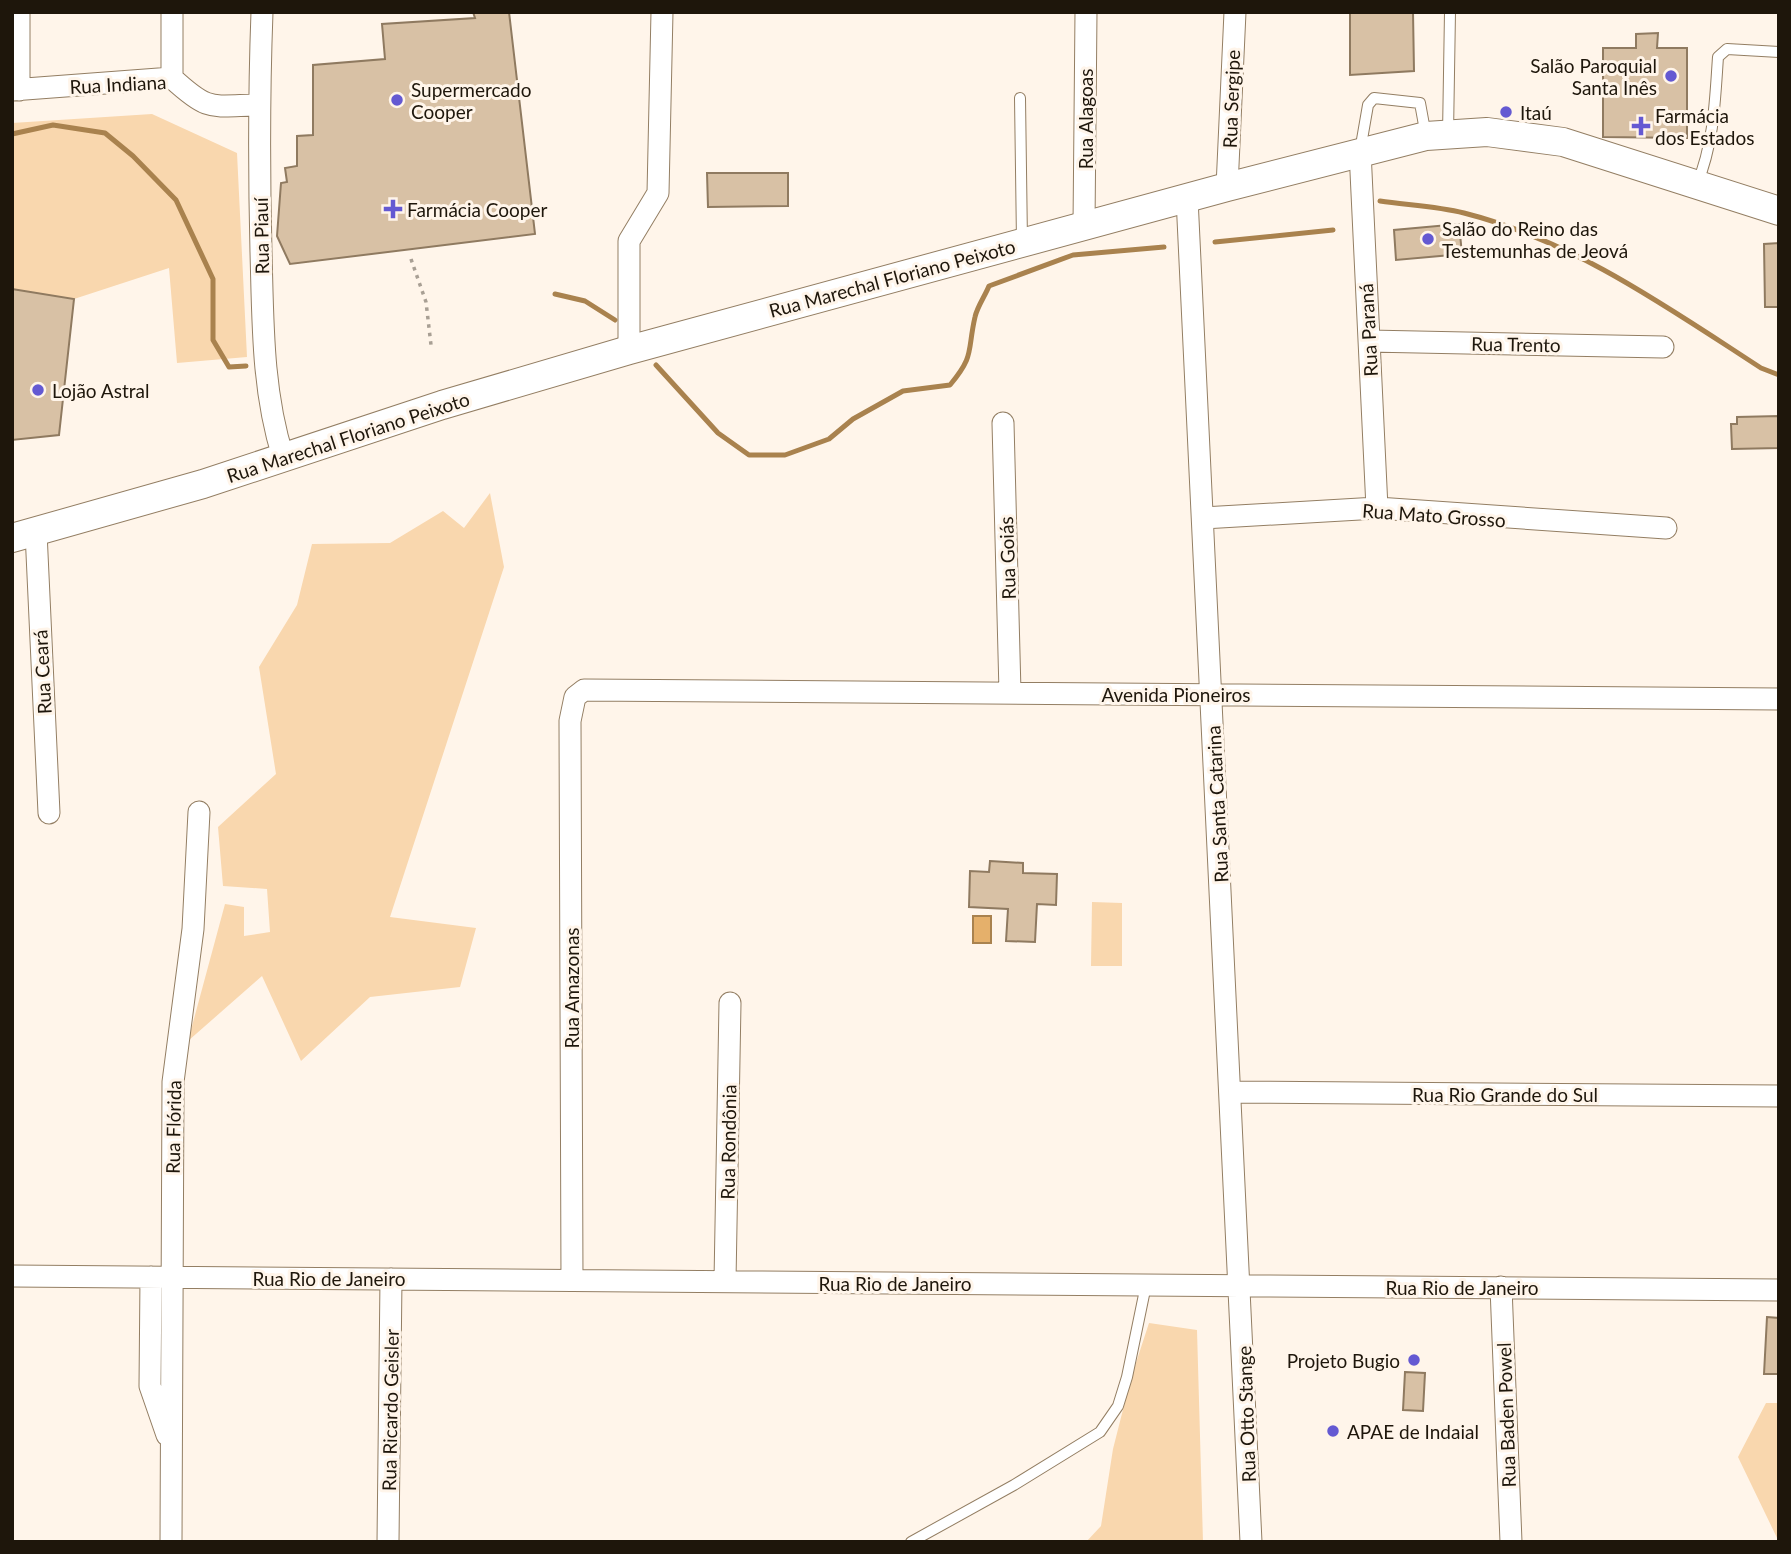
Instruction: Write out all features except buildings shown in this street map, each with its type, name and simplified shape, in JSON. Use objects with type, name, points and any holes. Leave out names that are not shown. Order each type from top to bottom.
[{"type":"main road","name":"Rua Marechal Floriano Peixoto","points":[[24,535],[629,350],[1360,151],[1437,135],[1487,132],[1563,142],[1779,211]]},
{"type":"street","points":[[16,90],[19,12]]},
{"type":"street","points":[[172,12],[172,78]]},
{"type":"street","name":"Rua Piauí","points":[[262,12],[258,105],[265,381],[272,421],[283,457]]},
{"type":"street","points":[[629,350],[629,241],[658,192],[662,12]]},
{"type":"street","name":"Rua Alagoas","points":[[1084,225],[1086,12]]},
{"type":"street","name":"Rua Sergipe","points":[[1227,187],[1235,12]]},
{"type":"street","name":"Rua Indiana","points":[[16,90],[172,78],[197,101],[211,106],[258,105]]},
{"type":"street","name":"Rua Paraná","points":[[1360,151],[1377,508]]},
{"type":"street","name":"Rua Santa Catarina","points":[[1187,198],[1240,1285]]},
{"type":"street","name":"Rua Trento","points":[[1369,341],[1663,347]]},
{"type":"street","name":"Rua Goiás","points":[[1003,423],[1010,692]]},
{"type":"street","name":"Rua Mato Grosso","points":[[1203,519],[1377,508],[1666,528]]},
{"type":"street","name":"Rua Ceará","points":[[24,535],[49,813]]},
{"type":"street","name":"Avenida Pioneiros","points":[[575,697],[584,690],[596,689],[1779,699]]},
{"type":"street","name":"Rua Amazonas","points":[[572,1280],[570,721],[575,697]]},
{"type":"street","name":"Rua Flórida","points":[[171,1542],[171,1443],[161,1277],[174,1059],[193,929],[199,812]]},
{"type":"street","name":"Rua Rondônia","points":[[725,1281],[730,1003]]},
{"type":"street","name":"Rua Rio Grande do Sul","points":[[1231,1092],[1779,1096]]},
{"type":"street","name":"Rua Rio de Janeiro","points":[[12,1276],[1779,1290]]},
{"type":"street","name":"Rua Ricardo Geisler","points":[[388,1542],[391,1279]]},
{"type":"street","name":"Rua Otto Stange","points":[[1240,1285],[1251,1542]]},
{"type":"street","name":"Rua Baden Powel","points":[[1501,1287],[1511,1542]]},
{"type":"lane","points":[[1437,135],[1450,12]]},
{"type":"lane","points":[[1696,186],[1706,161],[1713,125],[1718,57],[1727,49],[1779,52]]},
{"type":"lane","points":[[1020,98],[1022,242]]},
{"type":"lane","points":[[1360,151],[1368,105],[1374,98],[1420,103],[1437,135]]},
{"type":"lane","points":[[911,1542],[1014,1485],[1100,1432],[1118,1406],[1127,1377],[1146,1285]]},
{"type":"path","points":[[411,259],[426,302],[431,345]]},
{"type":"shaded area","points":[[152,114],[237,153],[247,357],[177,363],[169,268],[74,299],[12,289],[12,123]]},
{"type":"shaded area","points":[[490,493],[504,567],[390,917],[476,928],[460,987],[370,997],[301,1061],[262,976],[188,1041],[225,904],[244,907],[244,936],[270,932],[267,889],[223,886],[218,827],[276,774],[259,667],[297,605],[312,544],[390,543],[443,511],[464,528]]},
{"type":"shaded area","points":[[1092,902],[1122,903],[1122,966],[1091,966]]},
{"type":"shaded area","points":[[973,916],[991,916],[991,943],[973,943]]},
{"type":"shaded area","points":[[1149,1323],[1197,1330],[1203,1542],[1086,1542],[1101,1526],[1113,1449],[1131,1378]]},
{"type":"shaded area","points":[[1766,1403],[1779,1403],[1779,1542],[1738,1457]]},
{"type":"waterway","points":[[12,134],[53,125],[105,133],[133,156],[176,200],[213,279],[213,340],[229,367],[246,366]]},
{"type":"waterway","points":[[1380,201],[1464,213],[1544,240],[1618,278],[1761,368],[1779,375]]},
{"type":"waterway","points":[[1215,242],[1333,230]]},
{"type":"waterway","points":[[656,365],[718,433],[749,455],[785,455],[829,439],[853,419],[903,391],[950,385],[967,360],[976,313],[989,286],[1073,255],[1164,247]]},
{"type":"waterway","points":[[555,294],[585,301],[615,320]]},
{"type":"place","name":"Salão Paroquial Santa Inês","points":[[1671,76]]},
{"type":"place","name":"Supermercado Cooper","points":[[397,100]]},
{"type":"place","name":"Itaú","points":[[1506,112]]},
{"type":"place","name":"Farmácia dos Estados","points":[[1641,126]]},
{"type":"place","name":"Farmácia Cooper","points":[[393,209]]},
{"type":"place","name":"Salão do Reino das Testemunhas de Jeová","points":[[1428,239]]},
{"type":"place","name":"Lojão Astral","points":[[38,390]]},
{"type":"place","name":"Projeto Bugio","points":[[1414,1360]]},
{"type":"place","name":"APAE de Indaial","points":[[1333,1431]]}]
